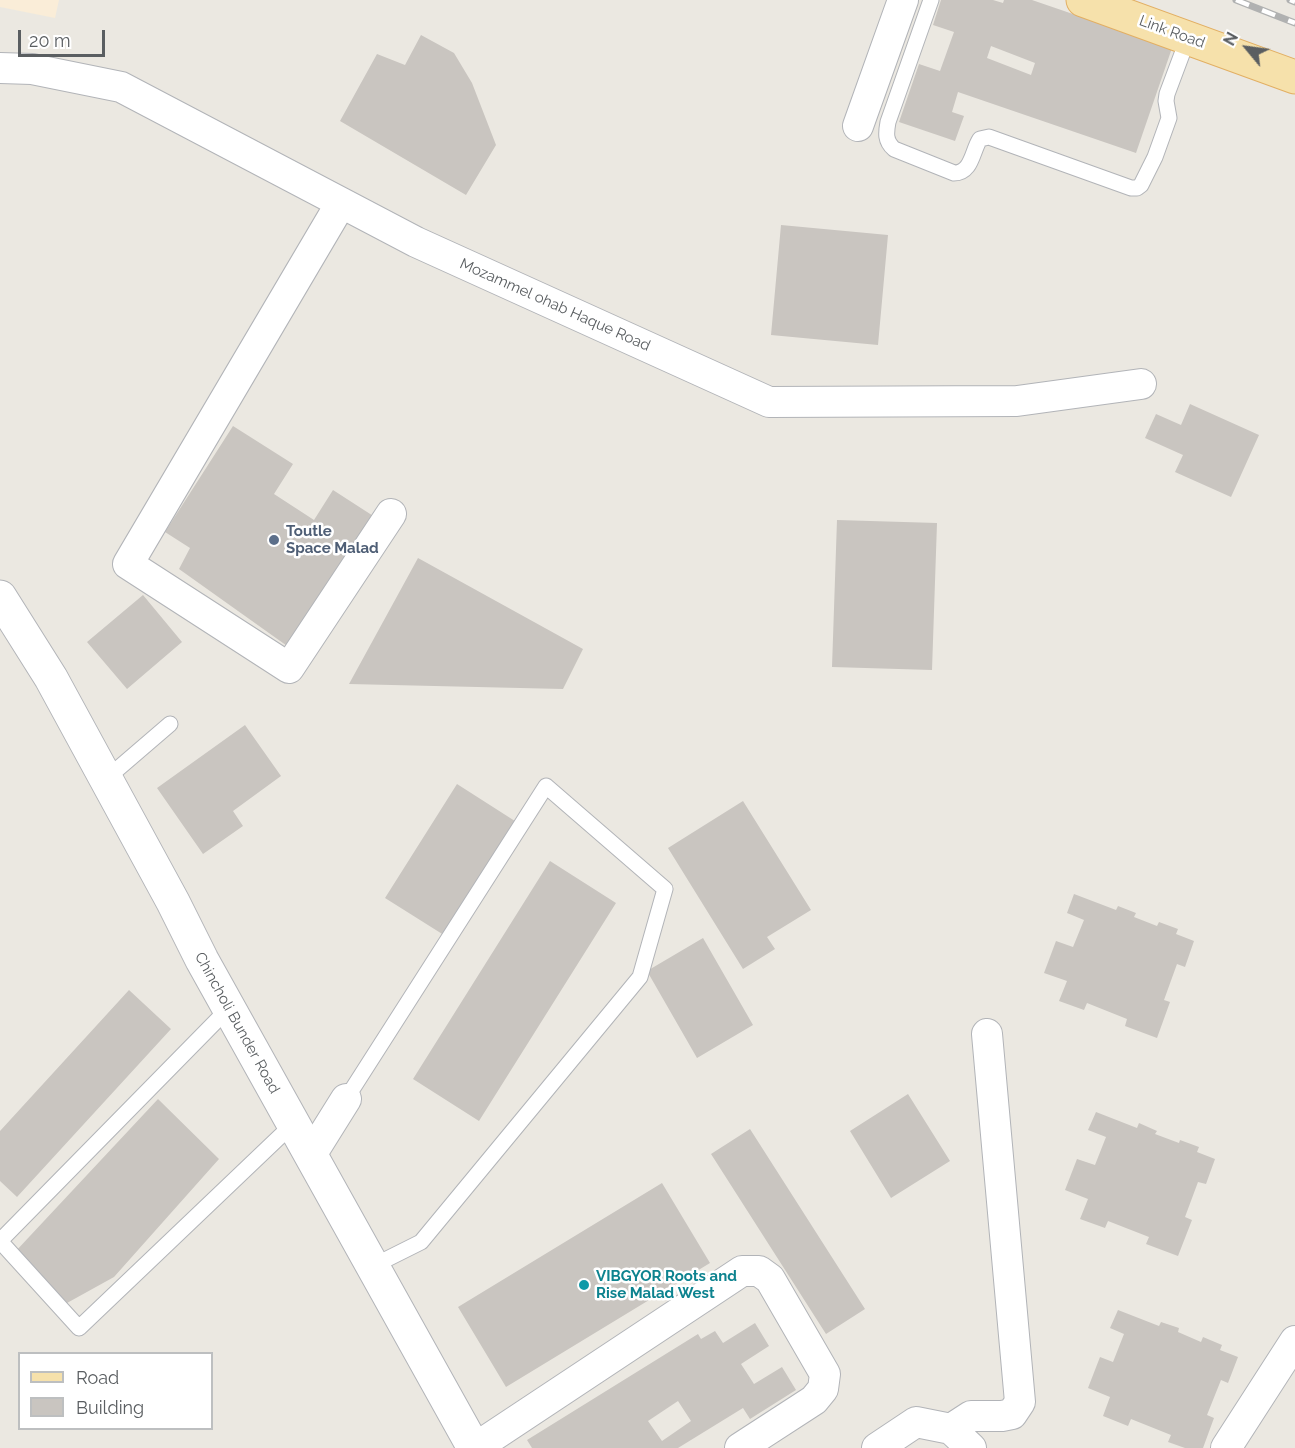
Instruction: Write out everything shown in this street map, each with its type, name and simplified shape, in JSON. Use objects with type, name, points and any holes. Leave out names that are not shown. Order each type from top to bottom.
[{"type":"main road","name":"Link Road","points":[[1083,0],[1295,77]]},
{"type":"street","points":[[858,126],[903,0]]},
{"type":"street","name":"Mozammel ohab Haque Road","points":[[0,68],[32,69],[121,87],[416,242],[769,402],[1017,401],[1141,384]]},
{"type":"street","points":[[341,203],[128,564],[289,668],[391,514]]},
{"type":"street","name":"Chincholi Bunder Road","points":[[0,597],[51,678],[229,1008],[475,1448]]},
{"type":"street","points":[[877,1448],[916,1422],[961,1438],[971,1416],[1012,1414],[1020,1402],[987,1034]]},
{"type":"street","points":[[310,1155],[346,1099]]},
{"type":"street","points":[[475,1448],[742,1272],[759,1271],[770,1279],[825,1374],[823,1389],[814,1400],[740,1448]]},
{"type":"street","points":[[1226,1448],[1295,1341]]},
{"type":"lane","points":[[931,0],[888,122],[887,140],[894,149],[959,173],[967,167],[980,139],[988,137],[1131,188],[1137,188],[1141,185],[1155,157],[1169,118],[1167,94],[1188,38]]},
{"type":"lane","points":[[106,779],[170,724]]},
{"type":"lane","points":[[346,1099],[546,786],[665,889],[640,977],[420,1242],[373,1266]]},
{"type":"lane","points":[[229,1008],[0,1241],[79,1328],[293,1124]]},
{"type":"shaded area","points":[[0,0],[59,0],[55,18],[0,7]]},
{"type":"building","points":[[941,0],[993,0],[1003,3],[1004,0],[1032,0],[1172,48],[1136,153],[958,92],[952,112],[964,116],[955,141],[899,122],[919,64],[940,71],[954,32],[933,25]],"holes":[[[991,46],[1035,63],[1031,75],[987,58]]]},
{"type":"building","points":[[421,35],[454,53],[472,83],[496,145],[466,195],[340,121],[377,54],[405,65]]},
{"type":"building","points":[[781,225],[888,235],[878,345],[771,335]]},
{"type":"building","points":[[1190,404],[1259,435],[1231,497],[1175,472],[1183,455],[1145,438],[1156,414],[1181,425]]},
{"type":"building","name":"Toutle Space Malad","points":[[233,426],[293,464],[274,494],[314,520],[333,490],[381,521],[297,653],[179,569],[190,548],[165,532]]},
{"type":"building","points":[[837,520],[937,523],[932,670],[832,667]]},
{"type":"building","points":[[418,558],[583,649],[563,689],[349,684]]},
{"type":"building","points":[[143,595],[182,642],[127,689],[87,642]]},
{"type":"building","points":[[245,725],[281,776],[233,811],[243,826],[203,854],[157,788]]},
{"type":"building","points":[[457,784],[518,823],[447,937],[385,898]]},
{"type":"building","points":[[743,801],[811,910],[767,937],[775,949],[743,969],[668,848]]},
{"type":"building","points":[[550,861],[616,903],[479,1121],[413,1079]]},
{"type":"building","points":[[1074,894],[1116,910],[1118,906],[1136,913],[1134,917],[1157,926],[1159,922],[1178,929],[1176,934],[1194,941],[1185,967],[1177,964],[1164,1000],[1170,1002],[1157,1038],[1125,1026],[1127,1019],[1087,1003],[1084,1010],[1059,1001],[1067,981],[1044,973],[1056,941],[1073,947],[1084,920],[1067,913]]},
{"type":"building","points":[[703,938],[753,1025],[697,1058],[647,971]]},
{"type":"building","points":[[129,990],[171,1029],[17,1197],[0,1181],[0,1131]]},
{"type":"building","points":[[908,1094],[950,1161],[891,1198],[850,1131]]},
{"type":"building","points":[[158,1099],[219,1159],[114,1277],[67,1303],[15,1252]]},
{"type":"building","points":[[1096,1112],[1137,1128],[1139,1123],[1157,1131],[1155,1134],[1179,1143],[1180,1140],[1199,1147],[1197,1152],[1215,1159],[1206,1184],[1198,1182],[1185,1217],[1192,1220],[1178,1256],[1146,1244],[1149,1237],[1108,1221],[1105,1228],[1080,1219],[1088,1199],[1065,1190],[1077,1159],[1095,1165],[1106,1137],[1088,1130]]},
{"type":"building","points":[[750,1129],[865,1309],[826,1334],[711,1154]]},
{"type":"building","name":"VIBGYOR Roots and Rise Malad West","points":[[662,1183],[710,1263],[506,1387],[458,1307]]},
{"type":"building","points":[[1118,1310],[1159,1326],[1161,1322],[1179,1328],[1178,1332],[1201,1342],[1203,1337],[1222,1345],[1220,1350],[1238,1357],[1228,1383],[1221,1380],[1207,1415],[1214,1418],[1203,1448],[1185,1448],[1168,1442],[1171,1435],[1131,1419],[1128,1426],[1103,1416],[1110,1397],[1088,1388],[1100,1357],[1113,1362],[1124,1334],[1110,1328]]},
{"type":"building","points":[[755,1323],[769,1346],[741,1364],[754,1384],[782,1367],[796,1390],[750,1419],[743,1408],[678,1448],[532,1448],[527,1440],[698,1334],[701,1339],[715,1331],[723,1343]],"holes":[[[678,1401],[691,1421],[662,1441],[648,1421]]]},
{"type":"railway","points":[[1236,0],[1295,23]]},
{"type":"railway","points":[[1290,0],[1295,2]]},
{"type":"place","name":"Toutle Space Malad","points":[[274,540]]},
{"type":"place","name":"VIBGYOR Roots and Rise Malad West","points":[[584,1285]]}]
